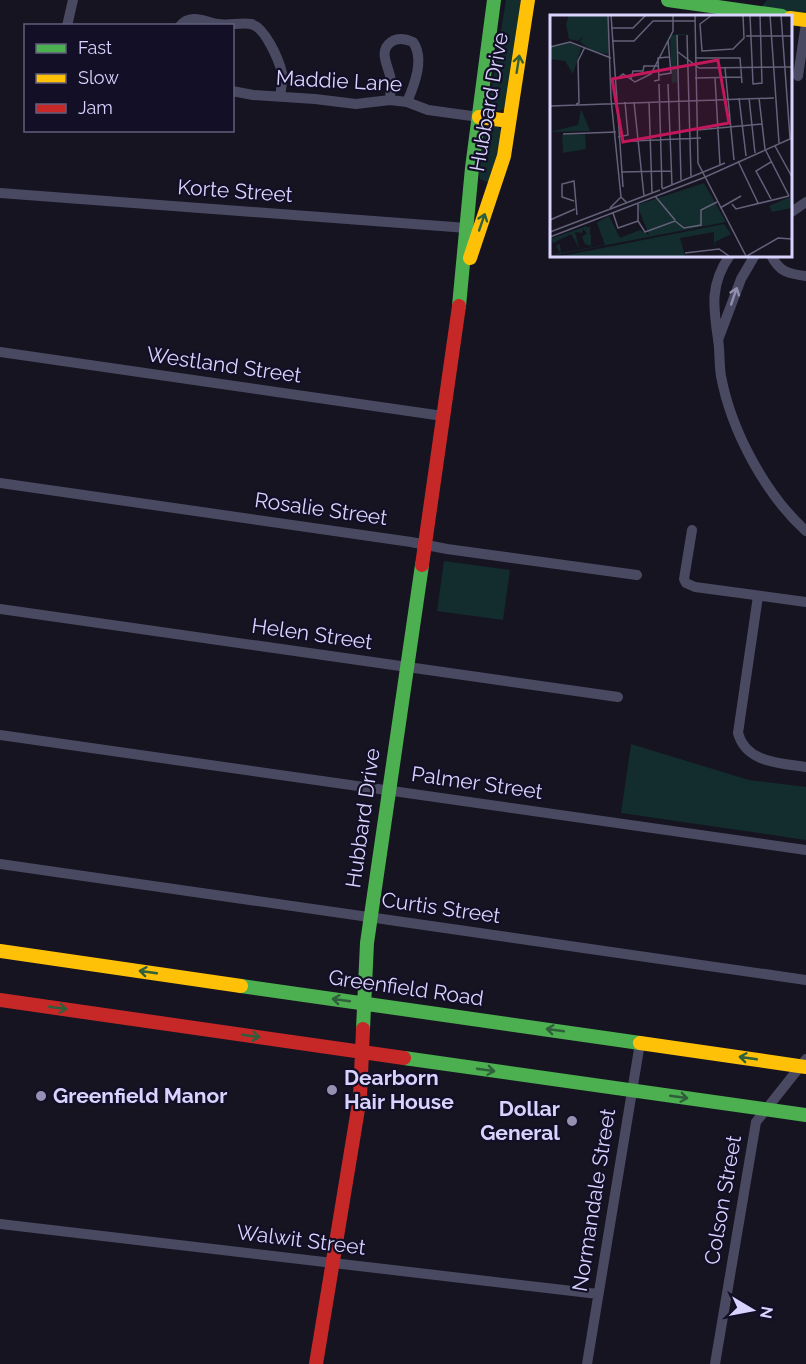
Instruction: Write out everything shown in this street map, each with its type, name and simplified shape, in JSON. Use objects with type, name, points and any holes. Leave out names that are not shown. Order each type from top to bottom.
[{"type":"street","points":[[67,24],[73,0]]},
{"type":"street","name":"Hubbard Drive","points":[[316,1364],[360,1097],[364,980],[371,918],[463,278],[471,180],[494,0]]},
{"type":"street","name":"Hubbard Drive","points":[[463,278],[504,156],[528,0]]},
{"type":"street","points":[[668,0],[775,15]]},
{"type":"street","points":[[716,0],[747,4],[759,0]]},
{"type":"street","points":[[791,18],[806,22],[798,76]]},
{"type":"street","points":[[182,24],[192,19],[220,24]]},
{"type":"street","points":[[234,25],[253,24],[265,34],[280,68],[282,80],[280,96]]},
{"type":"street","points":[[390,100],[391,81],[384,54],[389,43],[394,39],[401,39],[413,42],[418,54],[414,83],[406,102]]},
{"type":"street","name":"Maddie Lane","points":[[234,91],[356,104],[390,100],[406,102],[428,110],[479,117]]},
{"type":"street","points":[[479,117],[509,121]]},
{"type":"street","points":[[471,180],[483,188],[495,186]]},
{"type":"street","name":"Korte Street","points":[[0,193],[467,228]]},
{"type":"street","points":[[791,212],[806,202]]},
{"type":"street","points":[[728,256],[719,272],[714,290],[721,375],[729,406],[752,460],[779,503],[806,531]]},
{"type":"street","points":[[718,340],[741,279],[754,256]]},
{"type":"street","points":[[772,256],[780,270],[789,274],[806,276]]},
{"type":"street","name":"Westland Street","points":[[0,352],[443,416]]},
{"type":"street","name":"Rosalie Street","points":[[0,483],[637,574]]},
{"type":"street","points":[[692,530],[684,579],[686,583],[695,588],[806,602]]},
{"type":"street","points":[[758,596],[738,733],[740,741],[745,749],[757,757],[806,766]]},
{"type":"street","name":"Helen Street","points":[[0,609],[618,697]]},
{"type":"street","name":"Palmer Street","points":[[0,735],[806,849]]},
{"type":"street","name":"Curtis Street","points":[[0,864],[806,980]]},
{"type":"street","name":"Greenfield Road","points":[[0,951],[640,1043],[804,1064]]},
{"type":"street","points":[[0,1000],[806,1115]]},
{"type":"street","name":"Normandale Street","points":[[587,1364],[640,1043]]},
{"type":"street","name":"Colson Street","points":[[715,1364],[756,1122],[804,1064]]},
{"type":"street","name":"Walwit Street","points":[[0,1224],[598,1294]]},
{"type":"green space","points":[[506,0],[521,0],[504,110],[496,111],[491,109],[489,103]]},
{"type":"green space","points":[[767,0],[806,0],[806,15],[761,7]]},
{"type":"green space","points":[[491,126],[499,127],[503,133],[489,183],[480,179],[479,173],[485,130]]},
{"type":"green space","points":[[444,561],[510,570],[503,620],[437,611]]},
{"type":"green space","points":[[631,744],[749,780],[806,787],[806,840],[621,813]]},
{"type":"traffic: fast","points":[[459,306],[472,168],[494,0]]},
{"type":"traffic: fast","points":[[668,0],[775,15]]},
{"type":"traffic: fast","points":[[363,1029],[367,943],[422,565]]},
{"type":"traffic: fast","points":[[241,986],[640,1043]]},
{"type":"traffic: fast","points":[[404,1058],[806,1115]]},
{"type":"traffic: slow","points":[[470,258],[504,156],[528,0]]},
{"type":"traffic: slow","points":[[791,18],[806,20]]},
{"type":"traffic: slow","points":[[479,117],[509,121]]},
{"type":"traffic: slow","points":[[0,951],[241,986]]},
{"type":"traffic: slow","points":[[640,1043],[806,1067]]},
{"type":"traffic: jam","points":[[422,565],[459,306]]},
{"type":"traffic: jam","points":[[0,1000],[404,1058]]},
{"type":"traffic: jam","points":[[316,1364],[360,1097],[363,1029]]},
{"type":"place","name":"Dearborn Hair House","points":[[332,1090]]},
{"type":"place","name":"Greenfield Manor","points":[[41,1096]]},
{"type":"place","name":"Dollar General","points":[[572,1121]]}]
